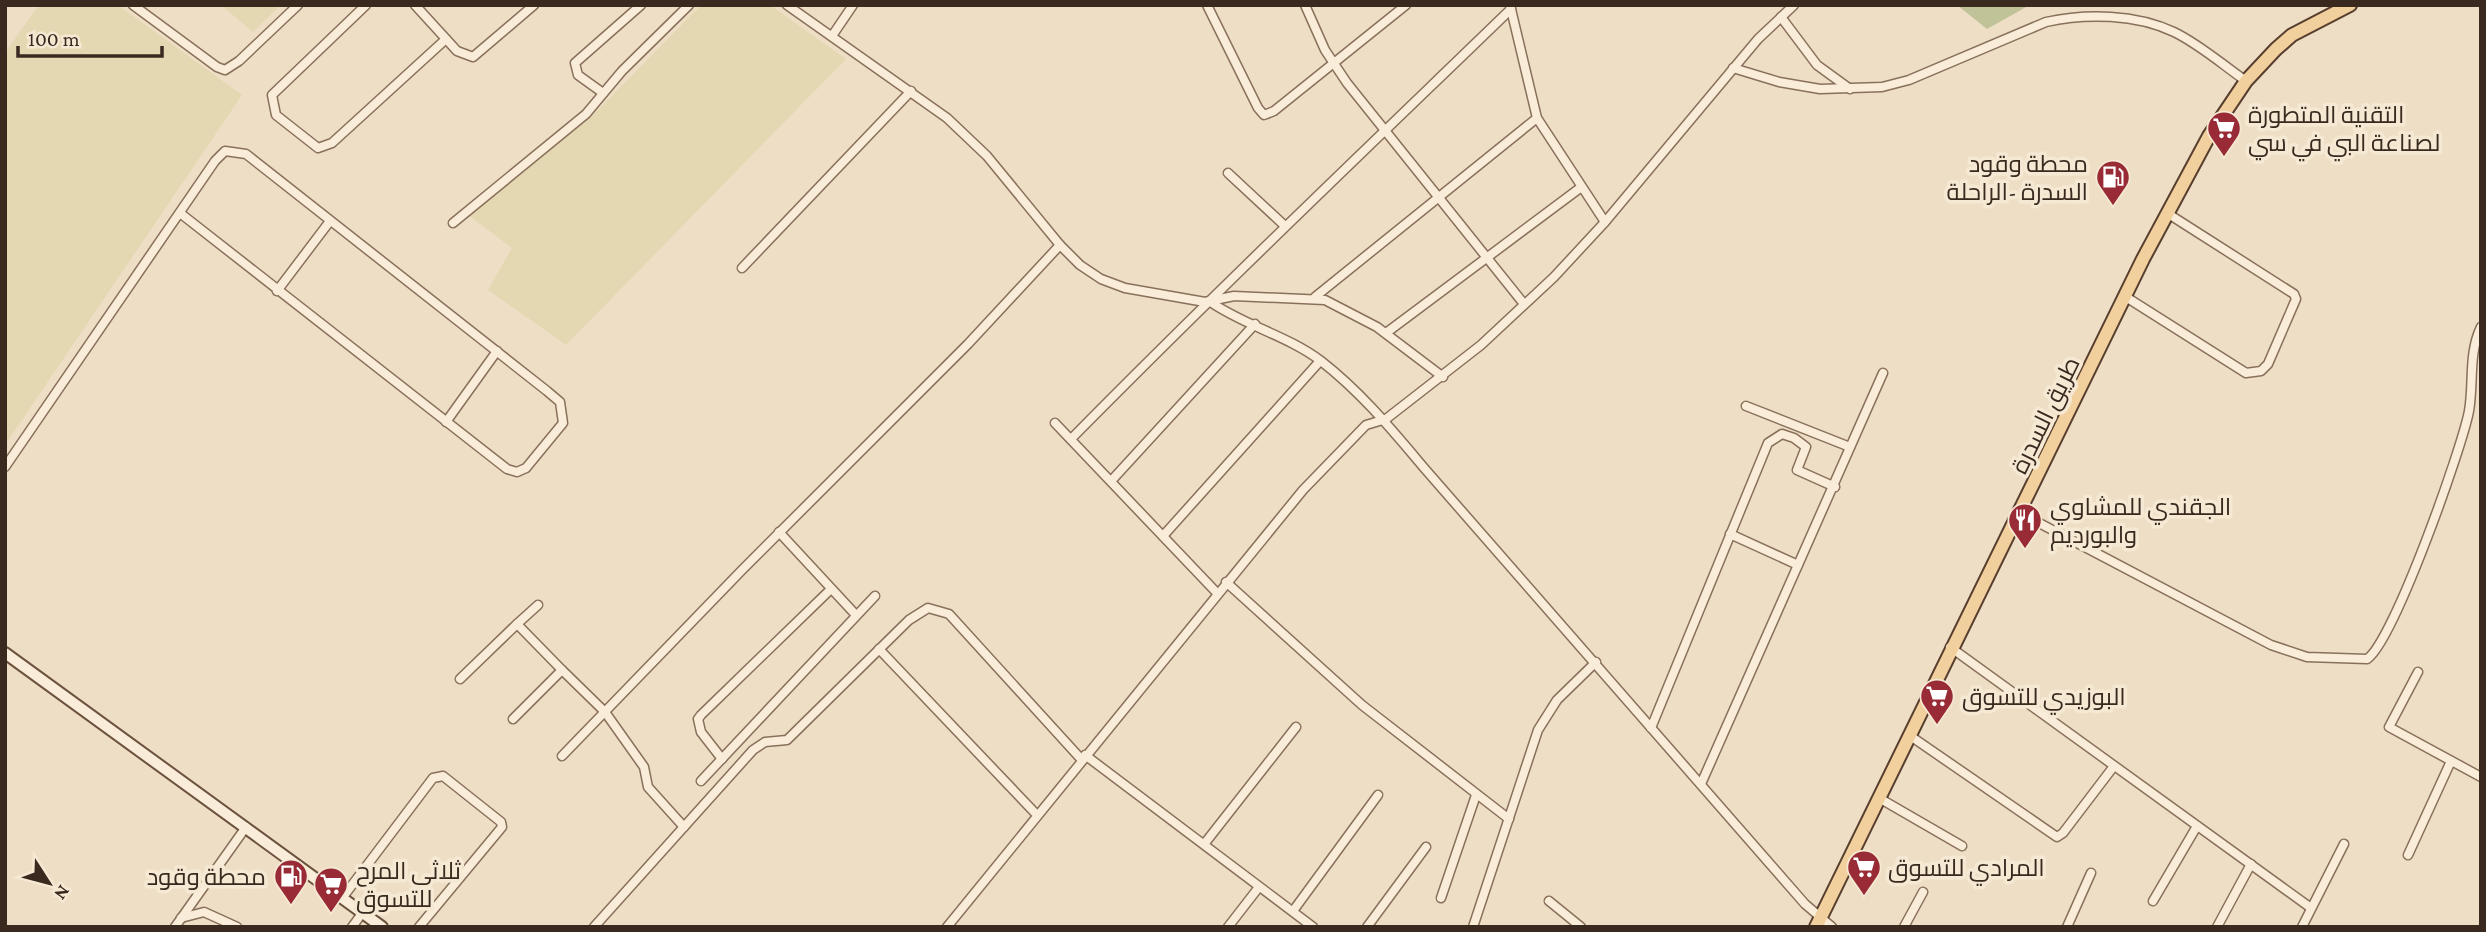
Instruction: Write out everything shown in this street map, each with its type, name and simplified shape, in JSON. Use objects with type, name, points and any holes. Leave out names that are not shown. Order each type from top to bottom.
[{"type":"main road","name":"طريق السدرة","points":[[1818,922],[1950,647],[2020,513],[2166,213],[2209,135],[2246,81],[2292,35],[2350,5]]},
{"type":"street","points":[[133,5],[216,67],[225,70],[239,61],[298,5]]},
{"type":"street","points":[[366,5],[272,95],[276,115],[318,148],[332,143],[446,39]]},
{"type":"street","points":[[415,5],[465,57],[473,57],[534,5]]},
{"type":"street","points":[[603,93],[579,75],[575,63],[640,5]]},
{"type":"street","points":[[453,223],[579,120],[689,5]]},
{"type":"street","points":[[787,5],[911,91],[972,141],[1060,245],[1087,270],[1125,288],[1209,303],[1255,324],[1320,361],[1386,419],[1425,469],[1596,662],[1818,922],[1832,927]]},
{"type":"street","points":[[832,36],[853,5]]},
{"type":"street","points":[[1207,5],[1262,114],[1274,111],[1406,5]]},
{"type":"street","points":[[1305,5],[1332,63],[1524,304]]},
{"type":"street","points":[[947,927],[1303,490],[1366,425],[1386,419],[1443,377],[1524,304],[1605,222],[1733,68],[1794,5]]},
{"type":"street","points":[[1511,7],[1537,118],[1580,188],[1605,222]]},
{"type":"street","points":[[1071,439],[1511,7]]},
{"type":"street","points":[[1781,17],[1817,65],[1850,89]]},
{"type":"street","points":[[1733,68],[1779,82],[1850,89],[1882,87],[1909,80],[2046,22],[2069,17],[2144,22],[2175,32],[2246,81]]},
{"type":"street","points":[[742,268],[911,91]]},
{"type":"street","points":[[1315,297],[1537,118]]},
{"type":"street","points":[[5,467],[215,161],[226,151],[236,150],[246,154],[560,402],[564,422],[526,468],[517,472],[507,468],[276,291],[180,213]]},
{"type":"street","points":[[1228,173],[1285,226]]},
{"type":"street","points":[[1386,333],[1580,188]]},
{"type":"street","points":[[2126,297],[2246,373],[2261,371],[2268,364],[2296,299],[2294,294],[2166,213]]},
{"type":"street","points":[[276,291],[331,222]]},
{"type":"street","points":[[562,756],[779,532],[968,344],[1060,245]]},
{"type":"street","points":[[1209,303],[1234,296],[1315,297],[1352,313],[1386,333],[1443,377]]},
{"type":"street","points":[[1112,480],[1255,324]]},
{"type":"street","points":[[2020,513],[2271,645],[2307,657],[2367,659],[2378,649],[2409,588],[2462,434],[2469,407],[2473,345],[2481,327]]},
{"type":"street","points":[[446,422],[496,351]]},
{"type":"street","points":[[1163,536],[1320,361]]},
{"type":"street","points":[[1701,784],[1835,487],[1883,373]]},
{"type":"street","points":[[1746,406],[1850,447]]},
{"type":"street","points":[[1055,423],[1217,593]]},
{"type":"street","points":[[1651,728],[1768,443],[1777,436],[1786,434],[1806,447],[1797,470],[1835,487]]},
{"type":"street","points":[[779,532],[855,614]]},
{"type":"street","points":[[1730,534],[1798,565]]},
{"type":"street","points":[[1226,582],[1362,705],[1509,819]]},
{"type":"street","points":[[722,759],[701,732],[698,719],[831,589]]},
{"type":"street","points":[[701,781],[855,614],[875,596]]},
{"type":"street","points":[[460,680],[538,604]]},
{"type":"street","points":[[594,927],[753,750],[765,742],[787,740],[879,649],[928,608],[949,614],[1083,757],[1205,843],[1313,927]]},
{"type":"street","points":[[517,624],[605,712],[644,767],[648,787],[684,827]]},
{"type":"street","points":[[1950,647],[2311,908]]},
{"type":"street","points":[[879,649],[1037,815]]},
{"type":"street","points":[[6,655],[382,927]]},
{"type":"street","points":[[1473,927],[1538,730],[1547,715],[1596,662]]},
{"type":"street","points":[[513,719],[562,670]]},
{"type":"street","points":[[2418,672],[2389,727],[2481,776]]},
{"type":"street","points":[[1205,843],[1296,727]]},
{"type":"street","points":[[1909,735],[2057,837],[2063,833],[2114,766]]},
{"type":"street","points":[[2408,855],[2451,761]]},
{"type":"street","points":[[343,897],[433,778],[443,776],[501,822],[502,827],[419,927]]},
{"type":"street","points":[[1293,911],[1378,795]]},
{"type":"street","points":[[1441,898],[1476,795]]},
{"type":"street","points":[[1880,797],[1962,846]]},
{"type":"street","points":[[2153,901],[2197,826]]},
{"type":"street","points":[[175,927],[246,827]]},
{"type":"street","points":[[2302,927],[2344,844]]},
{"type":"street","points":[[1367,927],[1426,847]]},
{"type":"street","points":[[2217,927],[2251,864]]},
{"type":"street","points":[[2067,927],[2091,873]]},
{"type":"street","points":[[1228,927],[1259,887]]},
{"type":"street","points":[[1904,927],[1923,892]]},
{"type":"street","points":[[1549,901],[1581,927]]},
{"type":"street","points":[[181,918],[204,912],[237,927]]},
{"type":"street","points":[[352,927],[363,912]]},
{"type":"shaded area","points":[[39,5],[118,5],[242,95],[5,445],[5,53]]},
{"type":"shaded area","points":[[221,5],[281,5],[253,32]]},
{"type":"shaded area","points":[[701,5],[770,5],[846,59],[566,345],[488,290],[512,248],[468,215],[600,108]]},
{"type":"green space","points":[[1957,5],[2028,5],[2028,6],[1987,29]]},
{"type":"place","name":"التقنية المتطورة لصناعة البي في سي","points":[[2224,158]]},
{"type":"place","name":"محطة وقود السدرة -الراحلة","points":[[2113,207]]},
{"type":"place","name":"الجقندي للمشاوي والبورديم","points":[[2025,550]]},
{"type":"place","name":"البوزيدي للتسوق","points":[[1937,726]]},
{"type":"place","name":"المرادي للتسوق","points":[[1864,897]]},
{"type":"place","name":"محطة وقود","points":[[291,906]]},
{"type":"place","name":"ثلاثي المرح للتسوق","points":[[331,914]]}]
